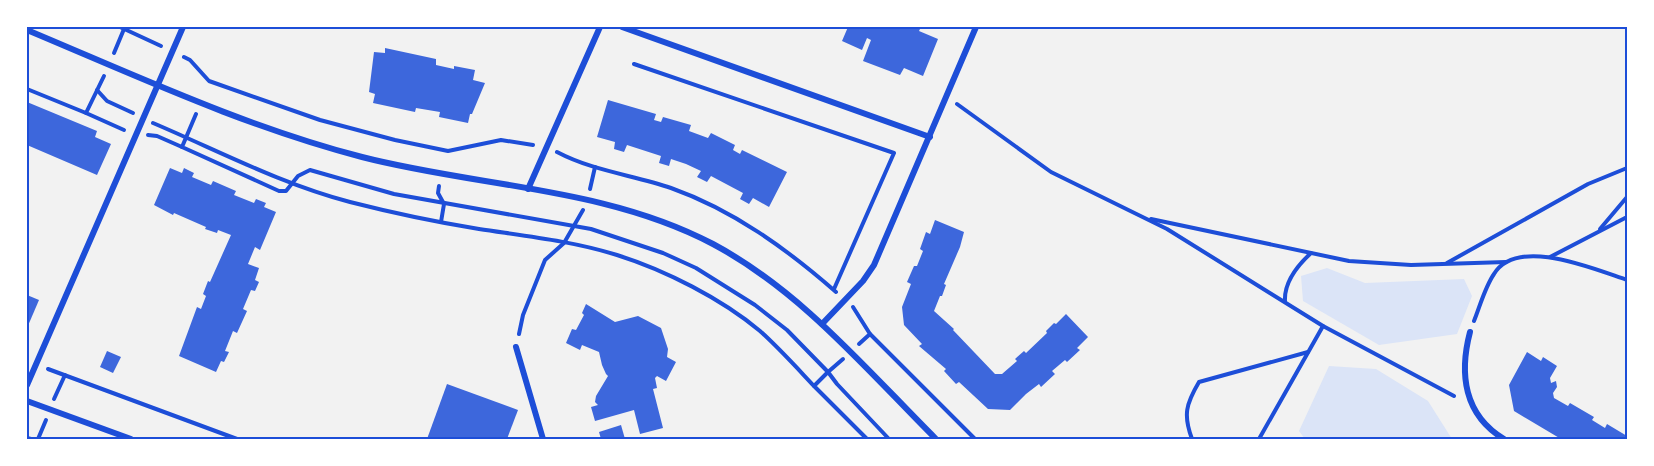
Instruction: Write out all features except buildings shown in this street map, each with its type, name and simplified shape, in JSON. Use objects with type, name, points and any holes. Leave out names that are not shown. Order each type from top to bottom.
[{"type":"street","points":[[27,385],[183,27]]},
{"type":"street","points":[[528,189],[600,27]]},
{"type":"street","points":[[622,27],[930,137]]},
{"type":"street","points":[[822,324],[863,281],[874,266],[976,27]]},
{"type":"street","points":[[27,30],[201,104],[272,130],[362,157],[442,175],[588,199],[649,217],[711,243],[738,258],[780,287],[822,324],[936,439]]},
{"type":"street","points":[[1470,332],[1465,351],[1466,390],[1483,421],[1504,439]]},
{"type":"street","points":[[516,347],[543,439]]},
{"type":"street","points":[[27,400],[130,439]]},
{"type":"path","points":[[634,64],[894,153],[834,290]]},
{"type":"path","points":[[209,81],[182,147],[279,191],[286,191],[298,176],[310,170],[394,194],[591,229],[663,253],[730,288],[755,304],[787,330],[828,372],[814,386]]},
{"type":"path","points":[[27,89],[86,113]]},
{"type":"path","points":[[97,90],[107,100],[143,118],[293,185],[340,200],[409,216],[564,243],[618,255],[685,284],[718,302],[760,331],[867,439]]},
{"type":"path","points":[[947,97],[1051,172],[1167,229],[1323,326],[1473,405]]},
{"type":"path","points":[[1445,264],[1588,184],[1627,168]]},
{"type":"path","points":[[1598,232],[1627,197]]},
{"type":"path","points":[[1550,257],[1627,217]]},
{"type":"path","points":[[1143,218],[1349,261],[1411,265],[1506,262]]},
{"type":"path","points":[[516,347],[523,315],[545,260],[564,243]]},
{"type":"path","points":[[1285,302],[1285,293],[1299,264],[1311,253]]},
{"type":"path","points":[[1470,332],[1494,272],[1518,256],[1550,257],[1627,280]]},
{"type":"path","points":[[1259,439],[1323,326]]},
{"type":"path","points":[[870,334],[975,439]]},
{"type":"path","points":[[1192,439],[1186,423],[1187,401],[1198,382],[1308,352]]},
{"type":"path","points":[[36,364],[237,439]]},
{"type":"path","points":[[27,438],[31,439]]},
{"type":"shaded area","points":[[1327,268],[1365,283],[1464,279],[1472,296],[1457,334],[1379,345],[1303,301],[1301,276]]},
{"type":"shaded area","points":[[1329,366],[1376,369],[1428,401],[1452,439],[1305,439],[1299,431]]}]
